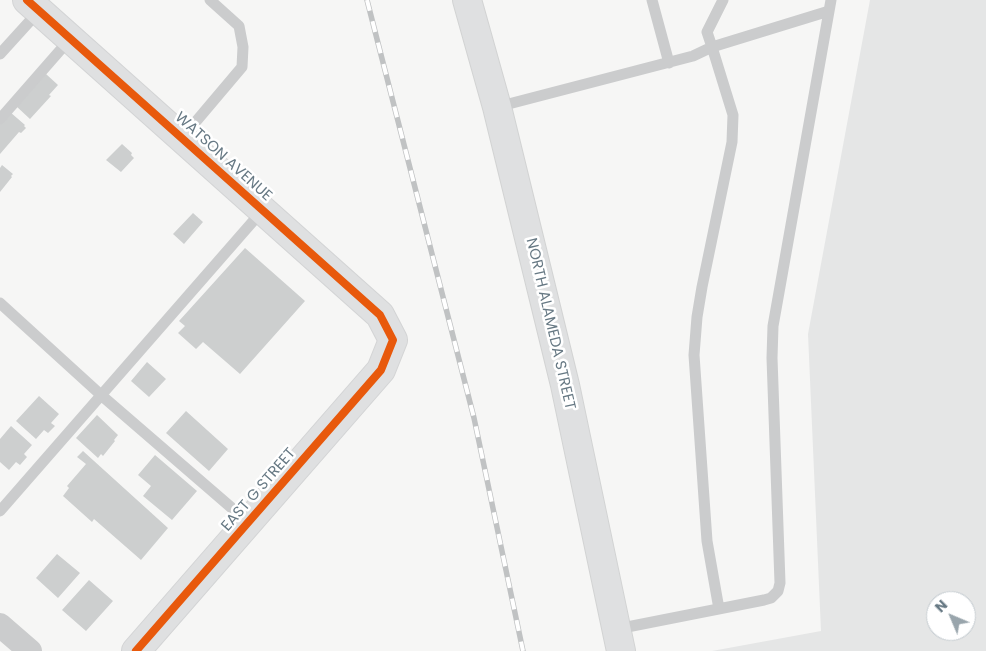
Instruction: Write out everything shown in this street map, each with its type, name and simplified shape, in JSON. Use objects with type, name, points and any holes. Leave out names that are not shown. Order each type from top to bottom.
[{"type":"street","name":"NORTH ALAMEDA STREET","points":[[467,0],[497,108],[565,385],[619,640]]},
{"type":"street","name":"WATSON AVENUE","points":[[33,5],[380,315],[393,340]]},
{"type":"street","name":"EAST G STREET","points":[[136,651],[381,370],[393,340]]},
{"type":"street","points":[[0,625],[30,651]]},
{"type":"lane","points":[[182,138],[242,67],[243,47],[240,26],[210,0]]},
{"type":"lane","points":[[652,0],[669,63]]},
{"type":"lane","points":[[719,609],[707,541],[694,356],[702,287],[732,142],[733,116],[707,32],[723,0]]},
{"type":"lane","points":[[0,54],[33,5]]},
{"type":"lane","points":[[497,108],[693,56],[712,47],[830,6],[773,326],[772,358],[780,583],[778,591],[770,598],[719,609],[619,640]]},
{"type":"lane","points":[[0,119],[70,39]]},
{"type":"lane","points":[[0,511],[262,211]]},
{"type":"lane","points":[[0,303],[101,395],[249,522]]},
{"type":"shaded area","points":[[870,0],[986,0],[986,651],[712,651],[821,631],[808,334]]},
{"type":"building","points":[[46,74],[58,85],[49,95],[51,96],[30,119],[16,106]]},
{"type":"building","points":[[10,112],[26,128],[21,133],[19,132],[0,154],[0,123]]},
{"type":"building","points":[[122,144],[132,153],[131,155],[134,158],[121,172],[106,160]]},
{"type":"building","points":[[2,165],[13,174],[0,192],[0,168]]},
{"type":"building","points":[[193,213],[203,222],[184,244],[173,234]]},
{"type":"building","points":[[245,248],[305,301],[240,374],[203,342],[196,349],[178,333],[185,326],[179,321]]},
{"type":"building","points":[[147,362],[166,379],[149,397],[131,381]]},
{"type":"building","points":[[39,396],[59,414],[51,423],[55,426],[48,433],[44,430],[36,439],[16,421]]},
{"type":"building","points":[[186,411],[228,449],[209,471],[166,433]]},
{"type":"building","points":[[97,415],[118,435],[103,456],[101,454],[98,458],[76,438]]},
{"type":"building","points":[[11,426],[32,445],[24,454],[27,457],[20,465],[16,462],[9,470],[0,462],[0,439]]},
{"type":"building","points":[[83,451],[168,528],[141,560],[94,519],[92,522],[63,496],[69,488],[67,486],[86,464],[77,457]]},
{"type":"building","points":[[155,455],[197,491],[172,520],[143,496],[151,486],[138,475]]},
{"type":"building","points":[[57,554],[80,573],[58,598],[36,578]]},
{"type":"building","points":[[89,580],[113,601],[86,631],[62,610]]},
{"type":"railway","points":[[367,0],[474,418],[523,651]]},
{"type":"cycle path","points":[[27,0],[380,315],[393,340],[381,370],[136,651]]}]
